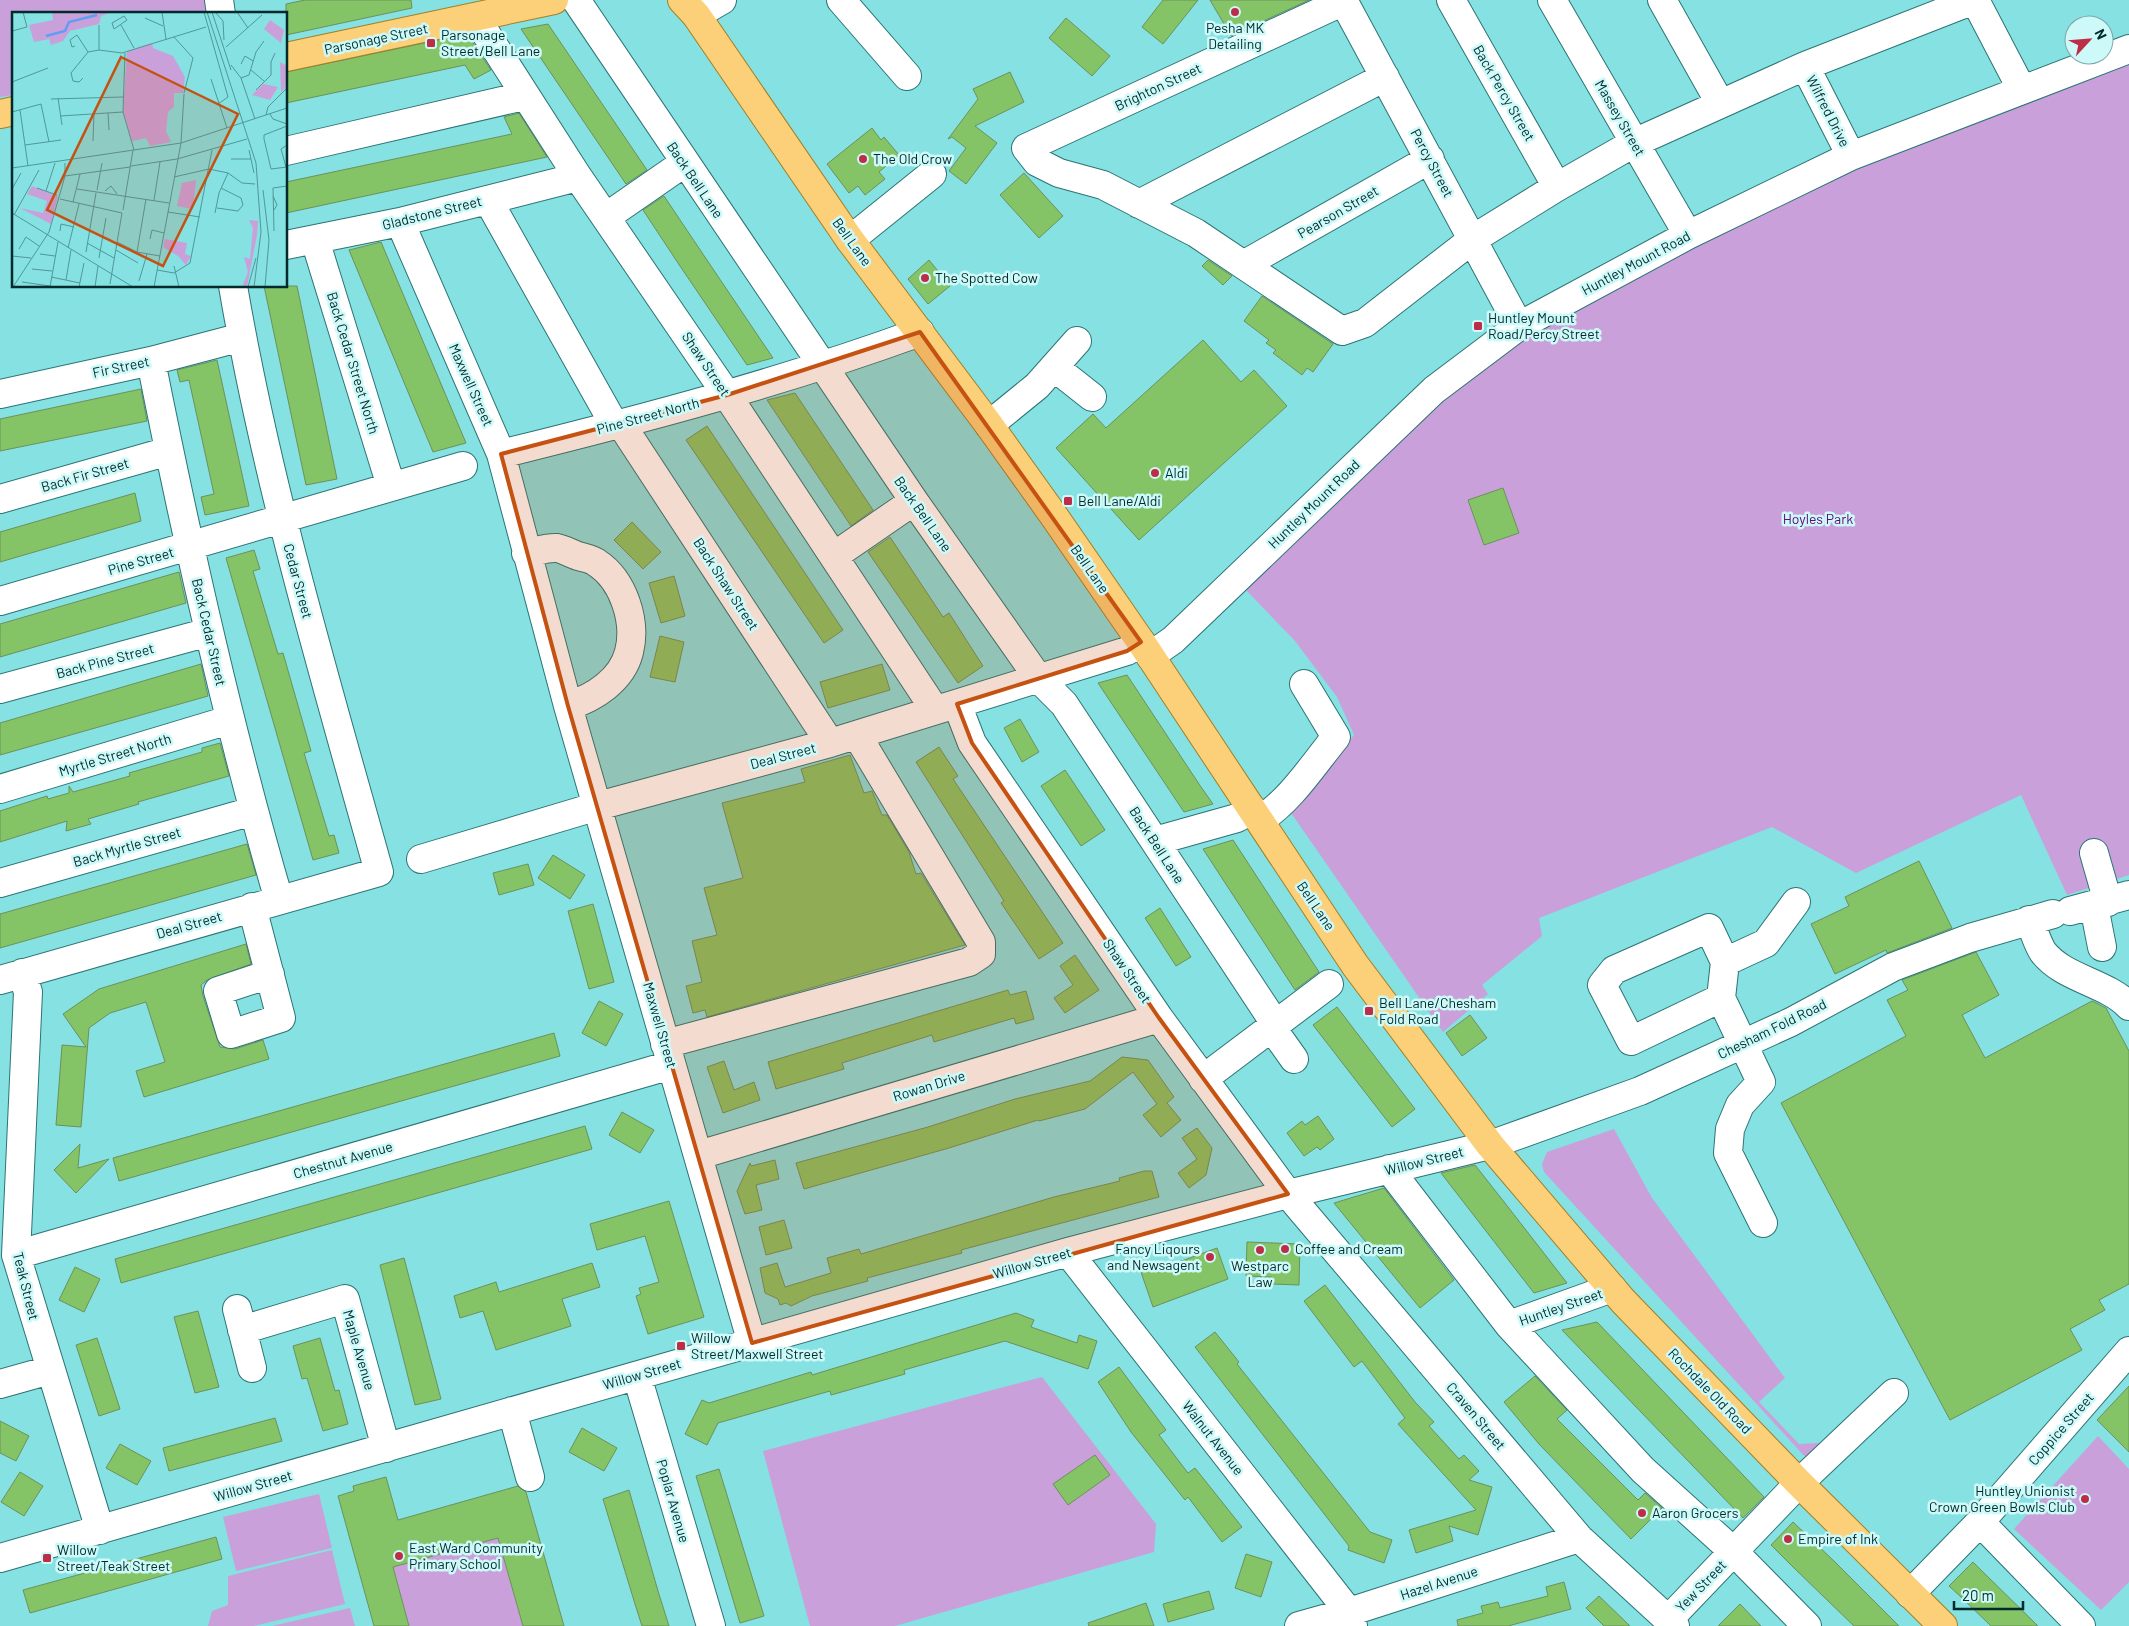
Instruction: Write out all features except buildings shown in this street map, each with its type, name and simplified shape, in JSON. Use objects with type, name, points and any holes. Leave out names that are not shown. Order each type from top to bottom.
[{"type":"main road","name":"Parsonage Street","points":[[288,57],[554,0]]},
{"type":"main road","name":"Bell Lane","points":[[689,8],[850,240],[989,425],[1145,649],[1355,965],[1490,1145]]},
{"type":"main road","name":"Rochdale Old Road","points":[[1490,1145],[1612,1288],[1799,1483],[1942,1626]]},
{"type":"street","name":"Back Bell Lane","points":[[576,0],[914,502],[1039,679],[1064,704],[1155,841],[1294,1059]]},
{"type":"street","points":[[689,8],[722,0]]},
{"type":"street","points":[[841,0],[907,76]]},
{"type":"street","name":"Percy Street","points":[[1344,0],[1520,326]]},
{"type":"street","name":"Brighton Street","points":[[1139,204],[1103,185],[1059,173],[1038,162],[1026,148],[1344,0]]},
{"type":"street","name":"Back Percy Street","points":[[1451,0],[1558,187]]},
{"type":"street","name":"Massey Street","points":[[1552,0],[1688,235]]},
{"type":"street","points":[[1662,0],[1720,103]]},
{"type":"street","points":[[1139,204],[1196,233],[1245,264],[1342,331],[1365,323],[1473,240],[1558,187],[1634,143],[1806,66],[1974,0],[2022,90]]},
{"type":"street","name":"Shaw Street","points":[[476,18],[524,96],[834,556],[972,743],[1159,1018],[1288,1194]]},
{"type":"street","name":"Huntley Mount Road","points":[[1145,649],[1173,640],[1434,390],[1520,326],[1688,235],[1851,156],[2129,49]]},
{"type":"street","name":"Wilfred Drive","points":[[1806,66],[1851,156]]},
{"type":"street","points":[[1139,204],[1385,77]]},
{"type":"street","points":[[288,151],[524,96]]},
{"type":"street","name":"Pearson Street","points":[[1245,264],[1430,159]]},
{"type":"street","points":[[606,217],[684,163]]},
{"type":"street","points":[[850,240],[932,174]]},
{"type":"street","name":"Gladstone Street","points":[[288,245],[400,222],[578,177]]},
{"type":"street","name":"Back Shaw Street","points":[[488,200],[618,425],[830,743]]},
{"type":"street","name":"Maxwell Street","points":[[400,222],[501,454],[568,706],[668,1054],[700,1155],[752,1343]]},
{"type":"street","name":"Back Cedar Street North","points":[[315,240],[391,486]]},
{"type":"street","name":"Cedar Street","points":[[233,288],[242,337],[282,520],[379,872]]},
{"type":"street","name":"Pine Street North","points":[[501,454],[727,395],[822,366],[920,332]]},
{"type":"street","name":"Fir Street","points":[[0,394],[152,361],[242,337]]},
{"type":"street","points":[[989,425],[1037,386],[1077,341]]},
{"type":"street","name":"Back Cedar Street","points":[[152,361],[189,547],[209,632],[253,811],[279,900]]},
{"type":"street","points":[[1054,367],[1092,397]]},
{"type":"street","name":"Back Fir Street","points":[[0,499],[169,451]]},
{"type":"street","points":[[282,520],[463,466]]},
{"type":"street","points":[[834,556],[914,502]]},
{"type":"street","name":"Pine Street","points":[[0,601],[282,520]]},
{"type":"street","points":[[526,553],[557,548],[596,562],[613,579],[624,596],[631,624],[629,652],[618,673],[601,690],[586,701],[568,706]]},
{"type":"street","name":"Back Pine Street","points":[[0,689],[209,632]]},
{"type":"street","name":"Deal Street","points":[[420,859],[598,806],[830,743],[1127,651],[1145,649]]},
{"type":"street","points":[[1155,841],[1237,818],[1273,812],[1290,794],[1336,736],[1304,684]]},
{"type":"street","name":"Myrtle Street North","points":[[0,789],[230,720]]},
{"type":"street","name":"Chestnut Avenue","points":[[16,1254],[969,962],[981,954],[981,942],[857,735]]},
{"type":"street","name":"Back Myrtle Street","points":[[0,883],[253,811]]},
{"type":"street","points":[[2094,853],[2081,908],[2044,952],[2062,968],[2110,992],[2129,1006]]},
{"type":"street","name":"Deal Street","points":[[11,976],[379,872]]},
{"type":"street","points":[[1724,962],[1766,944],[1796,902]]},
{"type":"street","points":[[252,907],[270,974]]},
{"type":"street","points":[[2081,908],[2102,947]]},
{"type":"street","name":"Chesham Fold Road","points":[[1490,1145],[1640,1091],[1791,1022],[1892,967],[1970,938],[2081,908]]},
{"type":"street","points":[[1720,998],[1631,1041],[1602,986],[1614,970],[1709,928],[1724,962],[1720,998],[1761,1082],[1740,1104],[1730,1129],[1728,1153],[1763,1223]]},
{"type":"street","name":"Teak Street","points":[[11,976],[28,992],[16,1254],[100,1530]]},
{"type":"street","points":[[1203,1080],[1330,984]]},
{"type":"street","name":"Rowan Drive","points":[[700,1155],[1159,1018]]},
{"type":"street","name":"Willow Street","points":[[0,1558],[1068,1252],[1288,1194],[1490,1145]]},
{"type":"street","points":[[1389,1170],[1509,1325],[1643,1470],[1734,1552],[1807,1626]]},
{"type":"street","name":"Craven Street","points":[[1288,1194],[1579,1538],[1672,1623]]},
{"type":"street","name":"Walnut Avenue","points":[[1068,1252],[1351,1619]]},
{"type":"street","name":"Huntley Street","points":[[1509,1325],[1612,1288]]},
{"type":"street","name":"Maple Avenue","points":[[252,1368],[239,1320],[345,1299],[386,1448]]},
{"type":"street","name":"Coppice Street","points":[[1910,1594],[1980,1522],[2129,1351]]},
{"type":"street","points":[[0,1384],[50,1370]]},
{"type":"street","name":"Poplar Avenue","points":[[637,1376],[695,1578],[711,1626]]},
{"type":"street","name":"Yew Street","points":[[1672,1623],[1734,1552],[1799,1483],[1894,1393]]},
{"type":"street","points":[[512,1412],[530,1477]]},
{"type":"street","points":[[1980,1522],[2081,1626]]},
{"type":"street","name":"Hazel Avenue","points":[[1299,1626],[1351,1619],[1579,1538]]},
{"type":"highlighted area","points":[[920,332],[1141,642],[1127,651],[957,704],[972,743],[1159,1018],[1288,1194],[752,1343],[568,706],[501,454],[727,395]]},
{"type":"green space","points":[[0,0],[213,0],[215,12],[12,12],[12,95],[0,97]]},
{"type":"green space","name":"Hoyles Park","points":[[2129,45],[2129,875],[2067,895],[2021,795],[1856,873],[1772,827],[1539,918],[1542,936],[1482,985],[1488,994],[1443,1032],[1289,810],[1354,735],[1337,697],[1295,641],[1243,587],[1434,390],[1688,235],[2083,65],[2114,65],[2114,51]]},
{"type":"green space","points":[[1614,1129],[1652,1198],[1785,1378],[1759,1402],[1799,1444],[1837,1442],[1807,1459],[1544,1172],[1542,1164],[1547,1152]]},
{"type":"green space","points":[[1042,1377],[1156,1524],[1154,1552],[895,1626],[810,1626],[763,1451]]},
{"type":"green space","name":"Huntley Unionist Crown Green Bowls Club","points":[[2098,1436],[2129,1469],[2129,1582],[2101,1610],[2014,1529]]},
{"type":"green space","points":[[319,1494],[332,1548],[236,1571],[223,1517]]},
{"type":"green space","points":[[498,1538],[523,1626],[409,1626],[393,1567]]},
{"type":"green space","points":[[332,1550],[345,1604],[254,1626],[208,1626],[212,1611],[228,1605],[228,1576]]},
{"type":"green space","points":[[350,1608],[355,1626],[272,1626]]},
{"type":"place","name":"Pesha MK Detailing","points":[[1235,12]]},
{"type":"place","name":"Parsonage Street/Bell Lane","points":[[431,43]]},
{"type":"place","name":"The Old Crow","points":[[863,159]]},
{"type":"place","name":"The Spotted Cow","points":[[925,278]]},
{"type":"place","name":"Huntley Mount Road/Percy Street","points":[[1478,326]]},
{"type":"place","name":"Aldi","points":[[1155,473]]},
{"type":"place","name":"Bell Lane/Aldi","points":[[1068,501]]},
{"type":"place","name":"Bell Lane/Chesham Fold Road","points":[[1369,1011]]},
{"type":"place","name":"Coffee and Cream","points":[[1285,1249]]},
{"type":"place","name":"Westparc Law","points":[[1260,1250]]},
{"type":"place","name":"Fancy Liqours and Newsagent","points":[[1210,1257]]},
{"type":"place","name":"Willow Street/Maxwell Street","points":[[681,1346]]},
{"type":"place","name":"Huntley Unionist Crown Green Bowls Club","points":[[2085,1499]]},
{"type":"place","name":"Aaron Grocers","points":[[1642,1513]]},
{"type":"place","name":"Empire of Ink","points":[[1788,1539]]},
{"type":"place","name":"East Ward Community Primary School","points":[[399,1556]]},
{"type":"place","name":"Willow Street/Teak Street","points":[[47,1558]]}]
